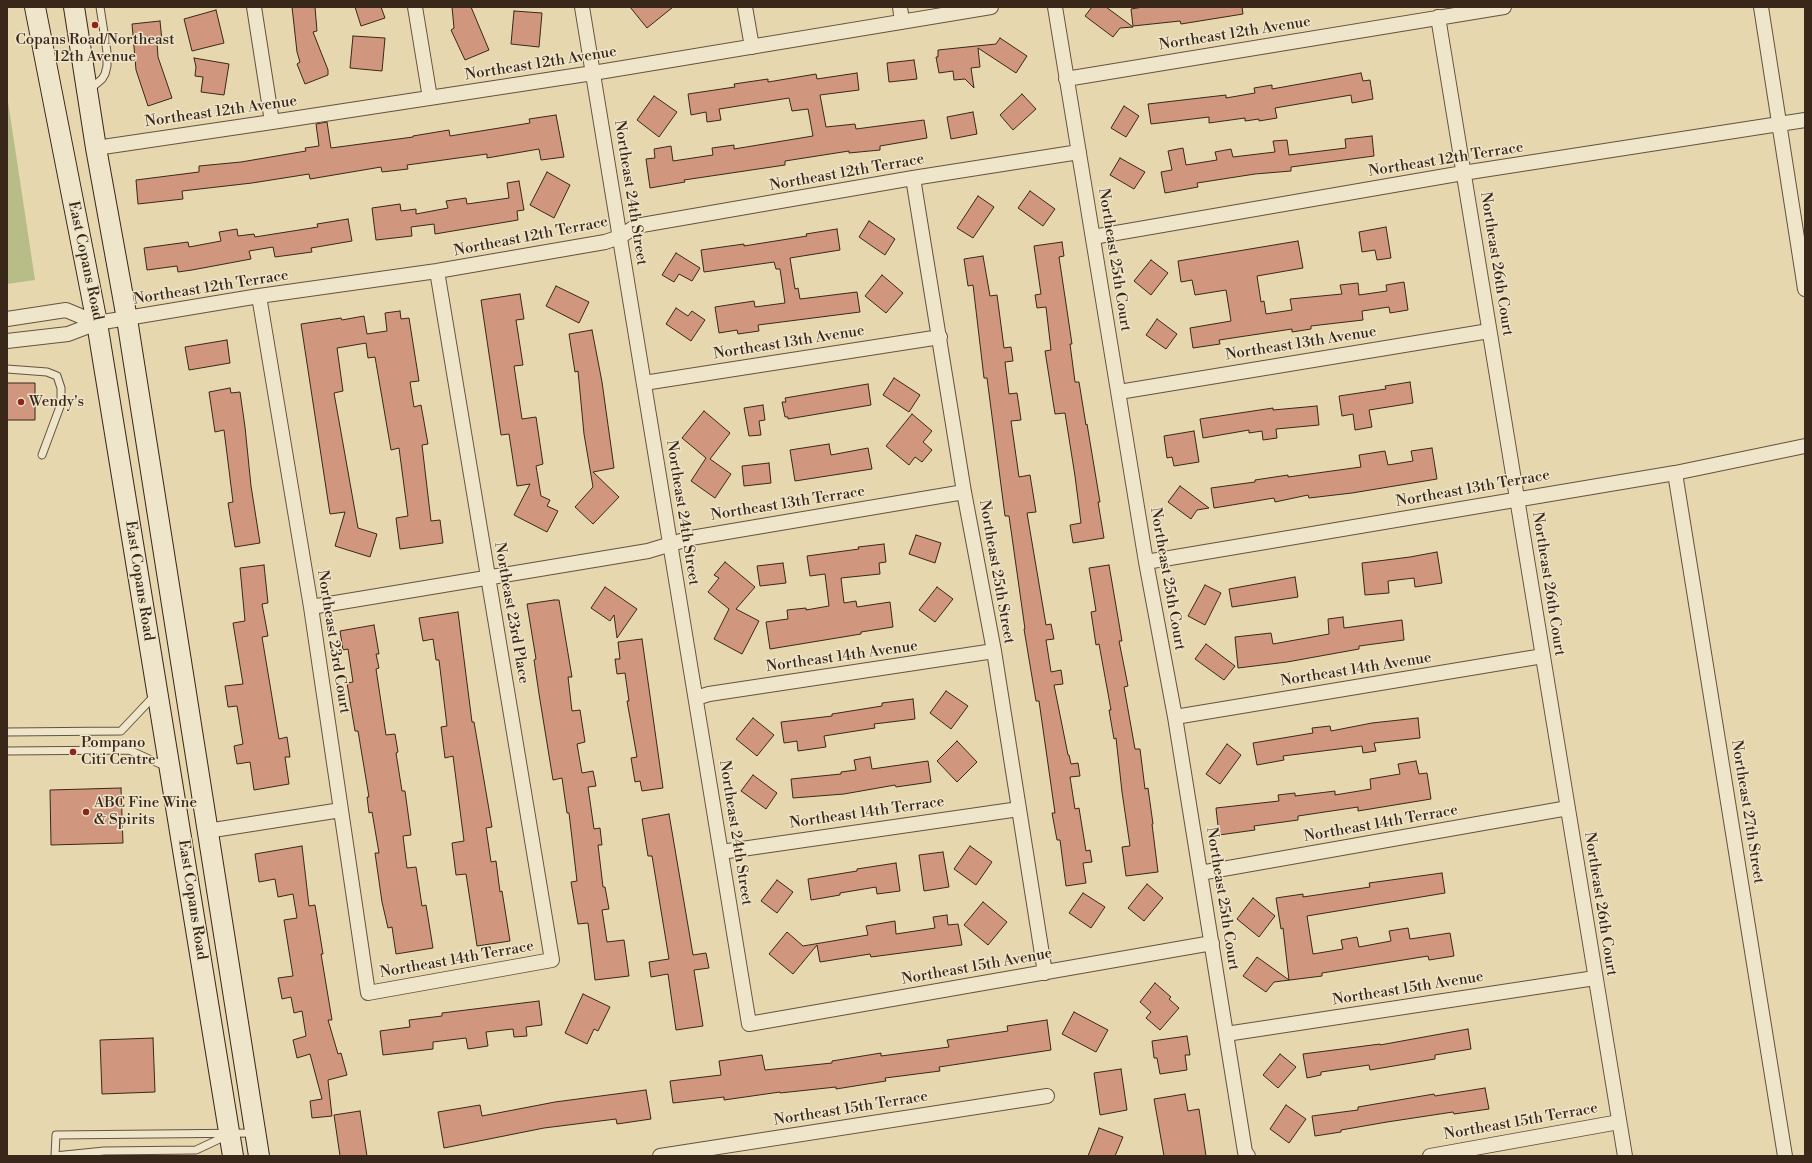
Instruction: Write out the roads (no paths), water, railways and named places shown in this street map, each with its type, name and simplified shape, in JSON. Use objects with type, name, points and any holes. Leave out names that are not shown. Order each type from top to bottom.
[{"type":"main road","name":"East Copans Road","points":[[34,7],[97,323],[233,1156]]},
{"type":"main road","name":"East Copans Road","points":[[74,7],[96,148],[127,319],[259,1156]]},
{"type":"main road","points":[[176,800],[189,819],[198,828],[207,831]]},
{"type":"main road","points":[[183,845],[192,849],[202,858],[214,877]]},
{"type":"street","points":[[254,7],[272,122]]},
{"type":"street","points":[[415,7],[430,98]]},
{"type":"street","name":"Northeast 24th Street","points":[[582,7],[748,1024]]},
{"type":"street","points":[[745,7],[752,47]]},
{"type":"street","points":[[900,7],[902,22]]},
{"type":"street","name":"Northeast 12th Avenue","points":[[96,148],[593,73],[991,7]]},
{"type":"street","name":"Northeast 25th Court","points":[[1055,7],[1146,562],[1175,717],[1245,1152],[1248,1156]]},
{"type":"street","name":"Northeast 12th Avenue","points":[[1066,79],[1504,7]]},
{"type":"street","points":[[1760,7],[1805,284]]},
{"type":"street","name":"Northeast 26th Court","points":[[1438,17],[1624,1156]]},
{"type":"street","name":"Northeast 12th Terrace","points":[[1093,237],[1464,173],[1805,120]]},
{"type":"street","name":"Northeast 12th Terrace","points":[[7,341],[68,334],[97,323],[259,296],[437,271],[605,242],[620,237],[636,226],[913,178],[1079,152]]},
{"type":"street","name":"Northeast 25th Street","points":[[913,178],[964,492],[994,651],[1045,973]]},
{"type":"street","name":"Northeast 23rd Place","points":[[437,271],[552,960]]},
{"type":"street","name":"Northeast 23rd Court","points":[[259,296],[312,607],[368,994]]},
{"type":"street","points":[[7,319],[66,310],[97,323]]},
{"type":"street","name":"Northeast 13th Avenue","points":[[1119,392],[1489,330]]},
{"type":"street","name":"Northeast 13th Avenue","points":[[644,383],[940,337]]},
{"type":"street","name":"Northeast 13th Terrace","points":[[1146,562],[1675,473],[1805,446]]},
{"type":"street","name":"Northeast 27th Street","points":[[1675,473],[1785,1156]]},
{"type":"street","name":"Northeast 13th Terrace","points":[[312,607],[648,551],[670,543],[691,538],[964,492]]},
{"type":"street","name":"Northeast 14th Avenue","points":[[696,698],[709,694],[994,651]]},
{"type":"street","name":"Northeast 14th Avenue","points":[[1175,717],[1543,656]]},
{"type":"street","name":"Northeast 14th Terrace","points":[[1200,873],[1568,808]]},
{"type":"street","name":"Northeast 14th Terrace","points":[[721,852],[1019,809]]},
{"type":"street","points":[[207,831],[341,810]]},
{"type":"street","name":"Northeast 15th Avenue","points":[[748,1024],[1212,943]]},
{"type":"street","name":"Northeast 14th Terrace","points":[[368,994],[552,960]]},
{"type":"street","name":"Northeast 15th Avenue","points":[[1226,1034],[1595,978]]},
{"type":"street","name":"Northeast 15th Terrace","points":[[660,1156],[1047,1096]]},
{"type":"street","name":"Northeast 15th Terrace","points":[[1430,1156],[1619,1122]]},
{"type":"lane","points":[[87,91],[102,79],[106,70],[107,52],[100,7]]},
{"type":"lane","points":[[7,369],[46,372],[57,376],[61,388],[61,404],[42,455]]},
{"type":"lane","points":[[7,732],[121,731],[157,692]]},
{"type":"lane","points":[[7,751],[129,750],[171,769]]},
{"type":"lane","points":[[230,1134],[196,1150],[104,1151],[55,1156],[56,1135],[256,1133]]},
{"type":"place","name":"Copans Road/Northeast 12th Avenue","points":[[95,25]]},
{"type":"place","name":"Wendy's","points":[[21,402]]},
{"type":"place","name":"Pompano Citi Centre","points":[[73,752]]},
{"type":"place","name":"ABC Fine Wine & Spirits","points":[[86,812]]}]
